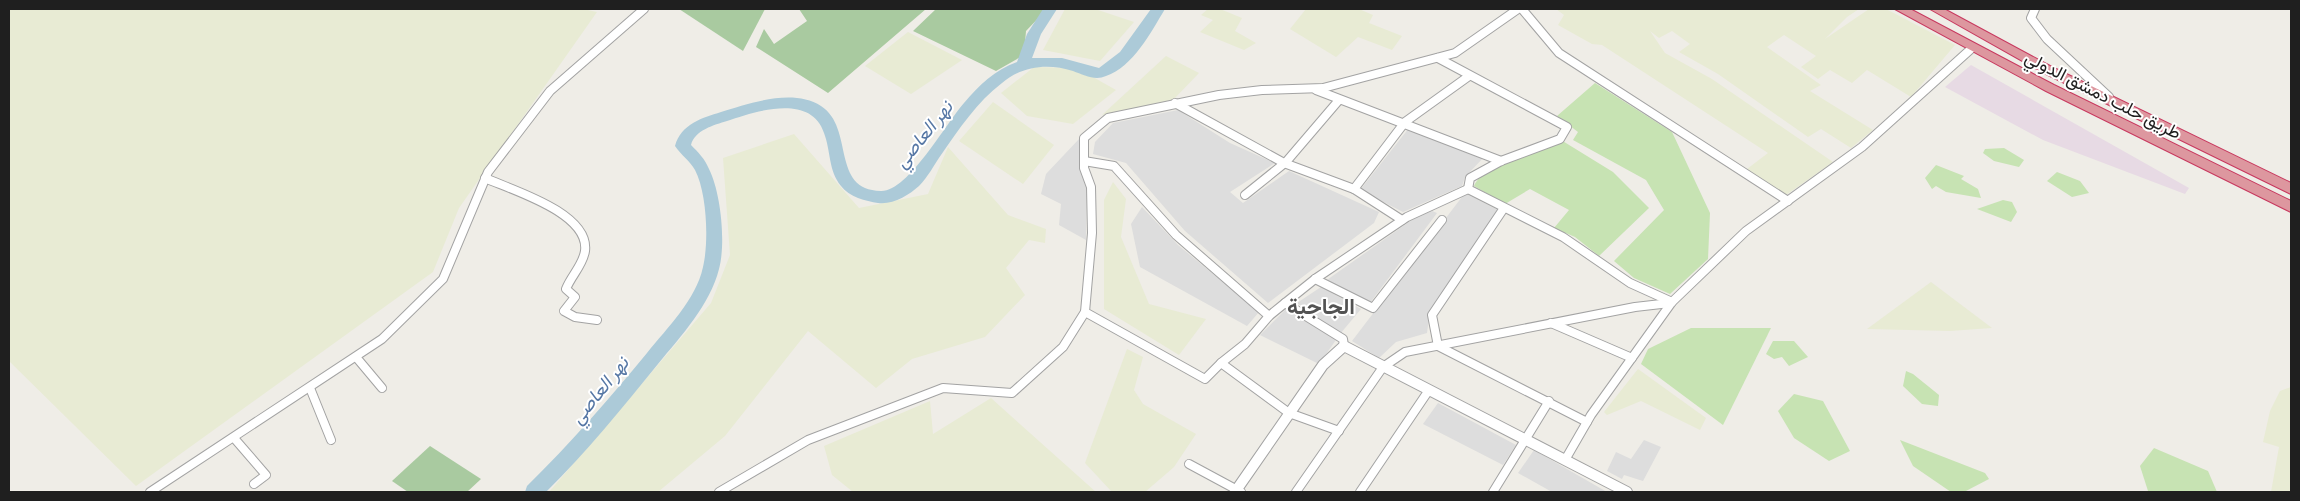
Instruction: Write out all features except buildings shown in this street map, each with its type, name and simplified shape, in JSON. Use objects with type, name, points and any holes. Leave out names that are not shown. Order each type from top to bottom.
[{"type":"highway","name":"طريق حلب دمشق الدولي","points":[[1902,9],[1972,48],[2291,208]]},
{"type":"highway","points":[[1936,9],[2046,69],[2291,189]]},
{"type":"street","points":[[150,492],[382,339],[443,279],[485,178],[550,91],[644,9]]},
{"type":"street","points":[[719,492],[808,440],[943,388],[1012,393],[1063,347],[1084,312],[1092,233],[1090,187],[1084,161],[1084,138],[1108,118],[1219,94],[1323,88],[1455,54],[1518,9]]},
{"type":"street","points":[[1522,9],[1559,53],[1788,200]]},
{"type":"street","points":[[2035,9],[2031,18],[2047,39],[2114,102]]},
{"type":"street","points":[[1565,460],[1587,422],[1672,302],[1746,230],[1868,141],[1901,114],[1972,48]]},
{"type":"street","points":[[1438,58],[1567,127],[1560,139],[1501,161],[1470,178],[1468,189]]},
{"type":"street","points":[[1354,189],[1405,122],[1469,76]]},
{"type":"street","points":[[1313,88],[1339,100],[1405,122],[1501,161]]},
{"type":"street","points":[[1246,195],[1286,162],[1339,100]]},
{"type":"street","points":[[1175,103],[1234,138],[1334,184],[1354,189],[1402,220]]},
{"type":"street","points":[[1084,161],[1114,166],[1176,235],[1268,316]]},
{"type":"street","points":[[485,178],[543,202],[568,218],[583,236],[585,248],[566,289],[575,297],[564,311],[574,317],[597,320]]},
{"type":"street","points":[[1468,189],[1563,237],[1630,283],[1672,302]]},
{"type":"street","points":[[1084,312],[1205,379],[1221,363],[1245,344],[1268,316],[1315,279],[1402,220],[1468,189]]},
{"type":"street","points":[[1438,346],[1432,315],[1504,208]]},
{"type":"street","points":[[1315,279],[1373,308],[1442,220]]},
{"type":"street","points":[[1296,492],[1383,366],[1405,352],[1635,307],[1672,302]]},
{"type":"street","points":[[1285,303],[1343,339],[1344,346]]},
{"type":"street","points":[[1551,323],[1632,358]]},
{"type":"street","points":[[1344,346],[1626,492]]},
{"type":"street","points":[[1189,464],[1238,492],[1288,413],[1323,365],[1344,346]]},
{"type":"street","points":[[1438,346],[1587,422]]},
{"type":"street","points":[[356,357],[382,388]]},
{"type":"street","points":[[1221,363],[1288,413],[1338,431]]},
{"type":"street","points":[[310,388],[331,440]]},
{"type":"street","points":[[1360,492],[1429,390]]},
{"type":"street","points":[[1493,492],[1549,402]]},
{"type":"street","points":[[234,438],[266,475],[254,484]]},
{"type":"shaded area","points":[[1971,65],[2189,188],[2185,194],[2043,140],[1945,87]]},
{"type":"shaded area","points":[[1178,110],[1230,143],[1275,163],[1230,192],[1243,203],[1289,171],[1379,212],[1374,223],[1268,303],[1185,231],[1126,163],[1093,154],[1095,142],[1113,123]]},
{"type":"shaded area","points":[[1409,128],[1484,157],[1465,177],[1462,186],[1403,212],[1360,190]]},
{"type":"shaded area","points":[[1080,138],[1081,172],[1087,188],[1086,240],[1059,225],[1061,204],[1041,194],[1046,174]]},
{"type":"shaded area","points":[[1465,193],[1498,210],[1430,311],[1427,333],[1396,342],[1379,358],[1352,341]]},
{"type":"shaded area","points":[[1142,207],[1178,245],[1259,312],[1247,326],[1140,267],[1131,224]]},
{"type":"shaded area","points":[[1432,211],[1437,213],[1370,303],[1324,282],[1416,217]]},
{"type":"shaded area","points":[[1321,287],[1361,309],[1340,334],[1297,303]]},
{"type":"shaded area","points":[[1286,309],[1336,340],[1319,364],[1260,335]]},
{"type":"shaded area","points":[[1438,403],[1516,445],[1503,465],[1423,424]]},
{"type":"shaded area","points":[[1644,440],[1661,447],[1643,481],[1624,475],[1622,479],[1607,471],[1616,452],[1631,459]]},
{"type":"shaded area","points":[[1534,450],[1607,492],[1552,492],[1518,473]]},
{"type":"green space","points":[[9,9],[583,9],[597,12],[459,208],[433,272],[136,486],[9,361]]},
{"type":"green space","points":[[679,9],[765,9],[743,51]]},
{"type":"green space","points":[[799,9],[926,9],[828,93],[756,47],[764,29],[774,44],[807,21]]},
{"type":"green space","points":[[936,9],[1047,9],[1026,31],[1024,55],[996,71],[913,31]]},
{"type":"green space","points":[[1065,9],[1095,9],[1134,22],[1100,61],[1043,50]]},
{"type":"green space","points":[[1208,9],[1220,9],[1242,18],[1235,31],[1256,43],[1244,50],[1200,32],[1213,20],[1201,15]]},
{"type":"green space","points":[[1306,9],[1359,9],[1373,15],[1369,23],[1402,36],[1392,50],[1358,37],[1336,57],[1290,29]]},
{"type":"green space","points":[[1556,9],[1859,9],[1847,17],[1825,39],[1869,9],[1886,9],[1955,45],[1911,97],[1867,70],[1852,83],[1830,70],[1818,79],[1801,67],[1816,56],[1784,35],[1767,47],[1821,85],[1810,91],[1873,130],[1851,148],[1821,129],[1808,137],[1718,74],[1679,52],[1690,44],[1672,31],[1659,38],[1650,31],[1665,53],[1712,79],[1833,162],[1786,195],[1747,169],[1768,153],[1602,45],[1592,44],[1558,25],[1564,15]]},
{"type":"green space","points":[[908,32],[962,60],[911,94],[865,66]]},
{"type":"green space","points":[[1166,56],[1199,73],[1173,100],[1102,115]]},
{"type":"green space","points":[[1034,67],[1077,68],[1116,90],[1073,124],[1027,116],[1001,93]]},
{"type":"green space","points":[[1595,83],[1672,132],[1710,213],[1708,259],[1670,294],[1634,278],[1614,261],[1664,210],[1646,180],[1573,140],[1578,132],[1557,116]]},
{"type":"green space","points":[[993,102],[1054,145],[1023,184],[959,141]]},
{"type":"green space","points":[[794,134],[859,208],[928,194],[948,147],[1008,215],[1046,229],[1045,243],[1029,240],[1006,268],[1025,295],[985,337],[912,359],[876,388],[808,331],[725,436],[658,492],[549,492],[711,303],[730,255],[723,158]]},
{"type":"green space","points":[[1561,140],[1613,172],[1649,208],[1599,256],[1575,237],[1554,228],[1569,210],[1530,189],[1505,204],[1474,186],[1479,179],[1499,165]]},
{"type":"green space","points":[[2004,148],[2024,160],[2019,167],[1994,161],[1983,153],[1985,149]]},
{"type":"green space","points":[[1936,165],[1964,176],[1961,179],[1978,189],[1981,198],[1946,192],[1936,186],[1932,189],[1925,178]]},
{"type":"green space","points":[[2057,172],[2080,181],[2089,193],[2072,197],[2047,181]]},
{"type":"green space","points":[[1113,182],[1126,199],[1121,237],[1149,304],[1206,319],[1179,355],[1104,309],[1104,200]]},
{"type":"green space","points":[[2003,200],[2012,202],[2017,212],[2011,222],[1977,209]]},
{"type":"green space","points":[[1931,282],[1992,328],[1950,331],[1867,329]]},
{"type":"green space","points":[[1691,328],[1771,328],[1723,425],[1641,364],[1648,349]]},
{"type":"green space","points":[[1773,341],[1794,341],[1808,357],[1789,366],[1782,357],[1774,359],[1766,354]]},
{"type":"green space","points":[[1127,349],[1143,357],[1134,390],[1143,404],[1196,434],[1174,467],[1145,492],[1112,492],[1085,463]]},
{"type":"green space","points":[[1638,369],[1706,418],[1700,430],[1641,401],[1607,415],[1604,412]]},
{"type":"green space","points":[[1906,371],[1913,374],[1939,395],[1938,406],[1922,404],[1903,386]]},
{"type":"green space","points":[[2291,387],[2291,492],[2271,492],[2279,447],[2263,442],[2270,411],[2280,391]]},
{"type":"green space","points":[[1794,394],[1823,401],[1850,451],[1829,461],[1794,438],[1778,411]]},
{"type":"green space","points":[[991,398],[1096,492],[853,492],[832,475],[824,446],[930,401],[933,434]]},
{"type":"green space","points":[[1900,440],[1985,473],[1989,479],[1964,492],[1951,492],[1913,466]]},
{"type":"green space","points":[[430,446],[481,479],[467,492],[408,492],[392,481]]},
{"type":"green space","points":[[2154,448],[2208,471],[2217,492],[2148,491],[2140,466]]},
{"type":"waterway","points":[[1024,63],[1034,34],[1050,9]]},
{"type":"waterway","name":"نهر العاصي","points":[[534,492],[581,443],[626,391],[687,315],[707,282],[713,260],[713,219],[706,178],[696,160],[683,146],[691,131],[706,123],[753,108],[781,104],[806,105],[816,110],[826,121],[832,133],[841,173],[847,184],[859,192],[878,197],[894,195],[909,186],[917,178],[962,115],[979,95],[998,78],[1014,68],[1043,62],[1062,63],[1098,73],[1109,70],[1125,55],[1158,9]]},
{"type":"district","name":"الجاجية","points":[[1321,306]]}]
